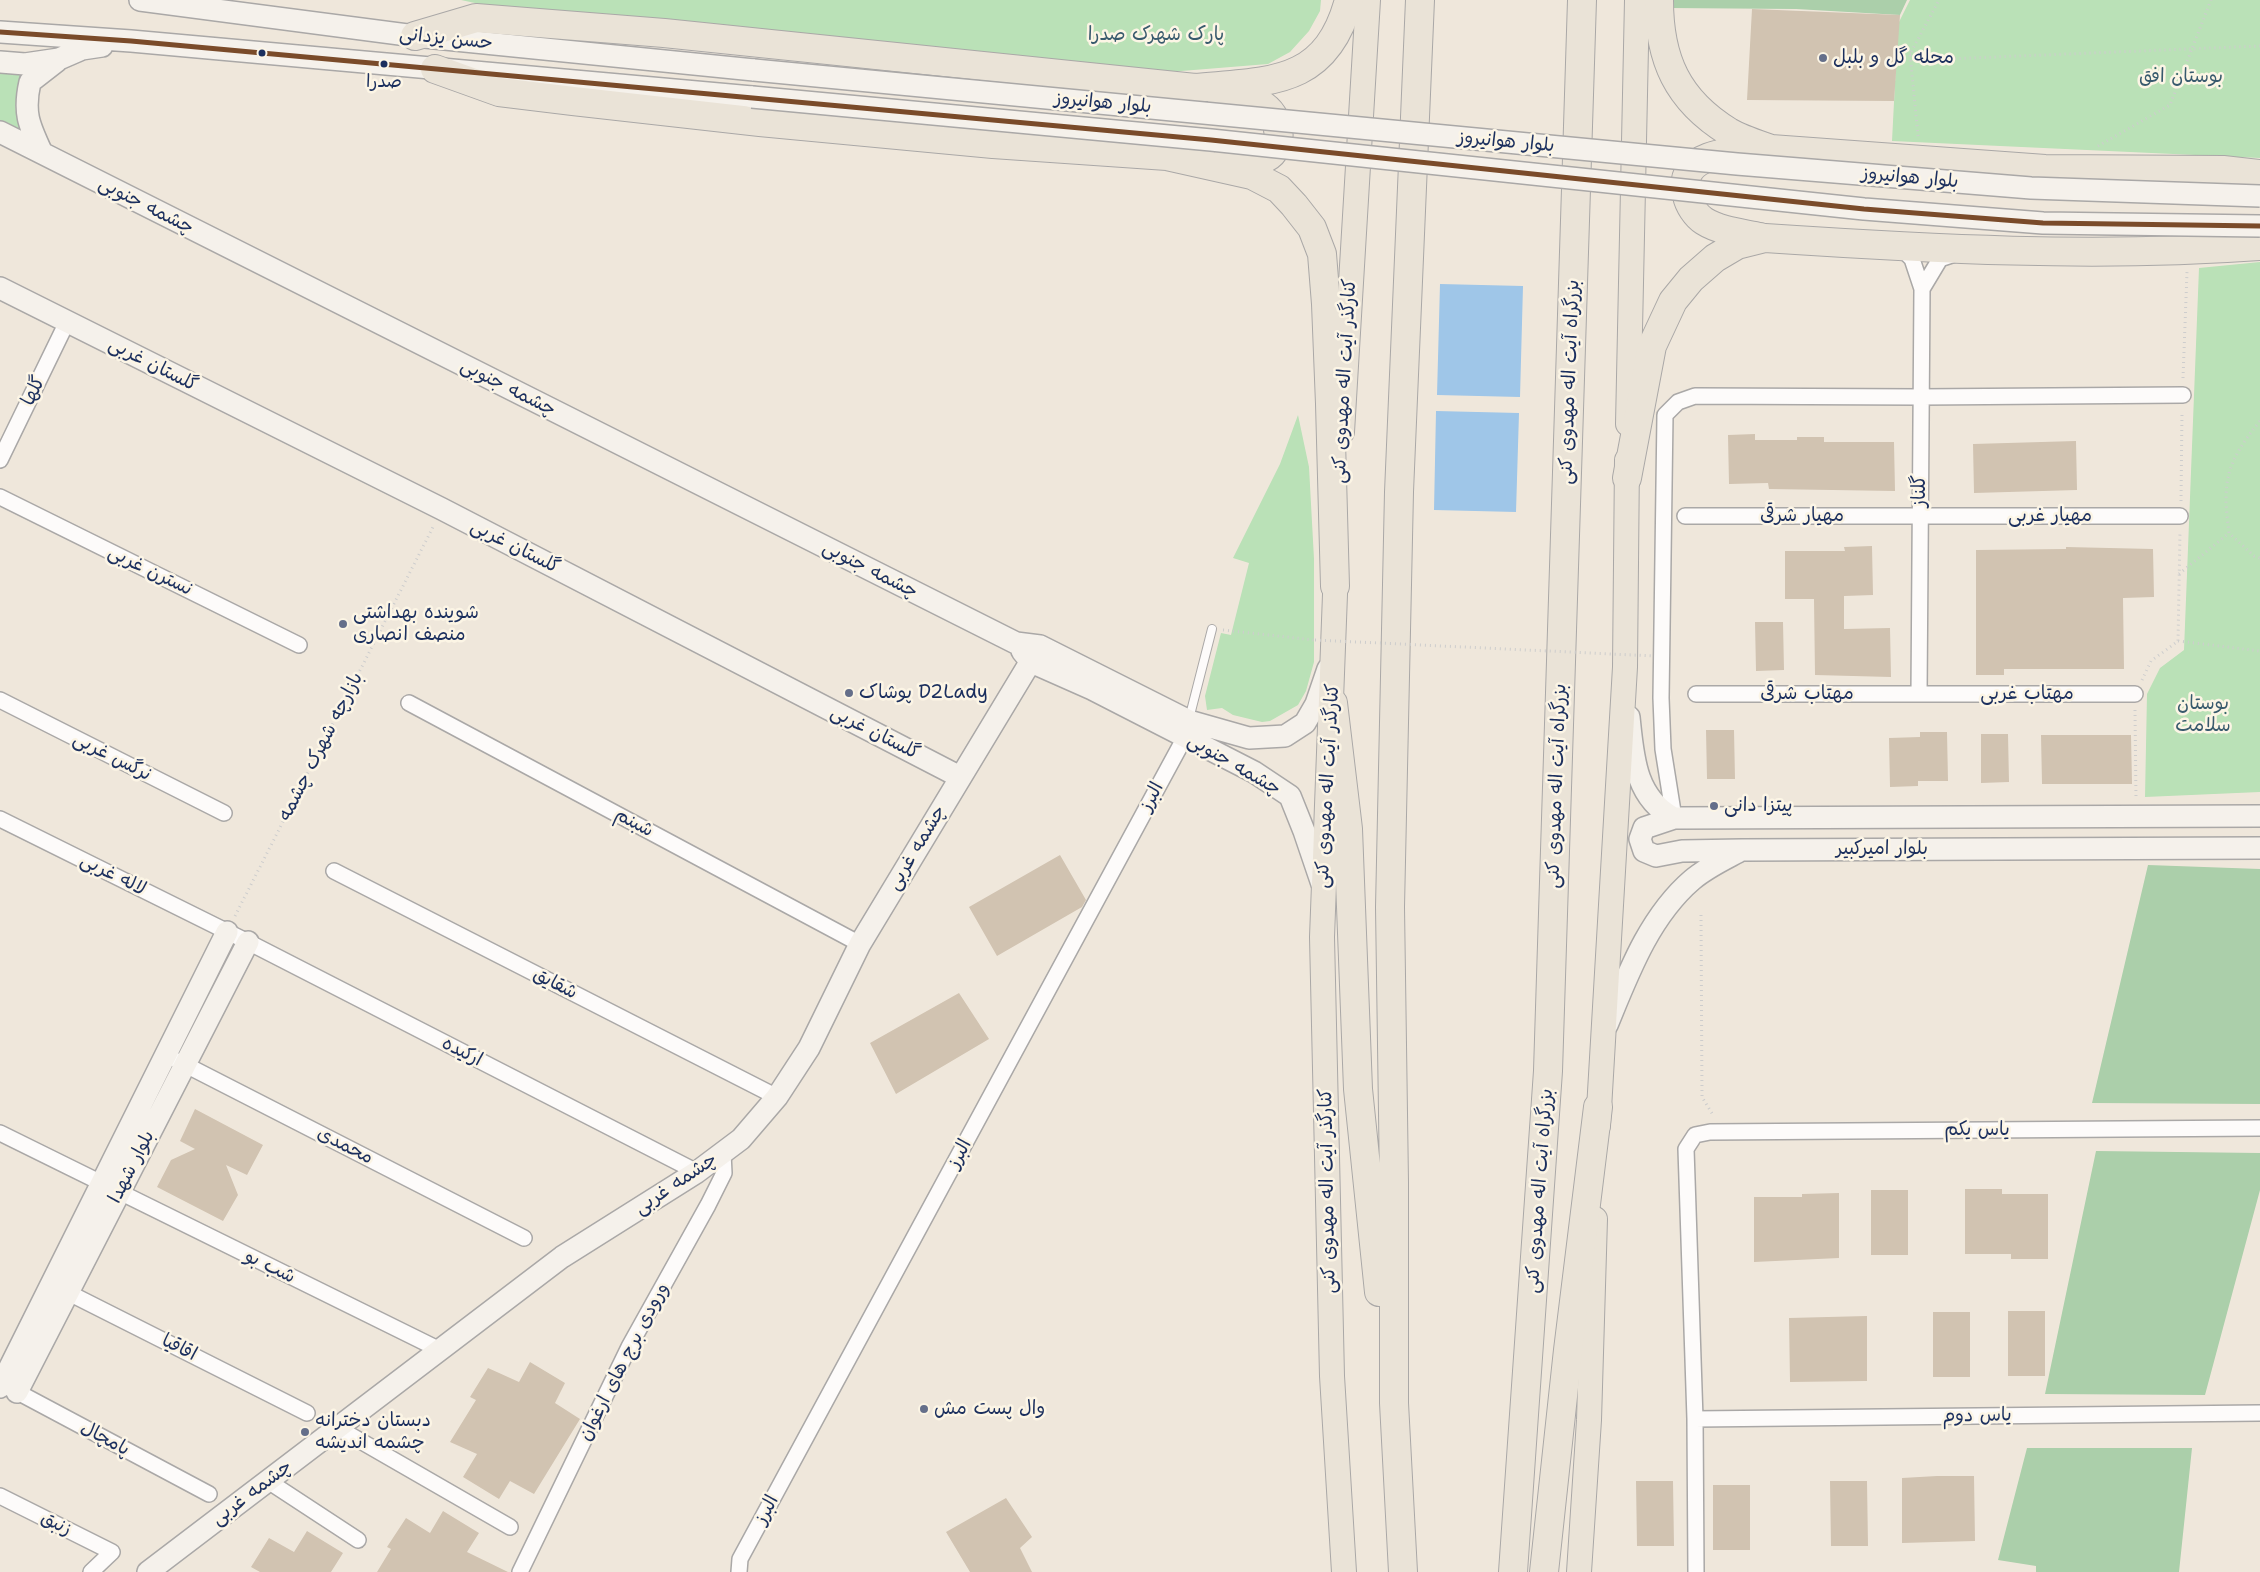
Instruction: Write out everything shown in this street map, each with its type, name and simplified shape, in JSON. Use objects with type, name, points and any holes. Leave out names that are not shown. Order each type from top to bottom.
[{"type":"highway","points":[[1195,88],[1277,79],[1297,72],[1317,58],[1332,41],[1345,16],[1349,0]]},
{"type":"highway","points":[[1403,1572],[1394,1403],[1394,1182],[1390,907],[1399,492],[1420,0]]},
{"type":"highway","name":"بزرگراه آیت اله مهدوی کنی","points":[[1513,1572],[1548,1071],[1582,0]]},
{"type":"highway","points":[[1660,0],[1663,47],[1672,72],[1686,96],[1708,118],[1730,133],[1771,149]]},
{"type":"highway","points":[[415,36],[476,18],[664,33],[1195,88],[1247,98],[1264,106],[1274,116],[1278,127],[1279,139],[1274,152],[1262,160],[1251,162],[993,144],[760,122],[499,92],[435,69]]},
{"type":"highway","points":[[2260,174],[2223,170],[2045,169],[1771,149],[1724,151],[1701,160],[1689,170],[1685,189],[1689,204],[1703,220],[1726,230],[1765,238],[1899,247],[2098,253],[2260,246]]},
{"type":"highway","points":[[1167,156],[1252,175],[1279,189],[1312,228],[1322,254],[1326,304],[1335,586]]},
{"type":"highway","points":[[1627,478],[1652,346],[1673,301],[1691,279],[1715,258],[1737,245],[1765,238]]},
{"type":"highway","points":[[1333,703],[1348,829],[1358,1089],[1372,1235],[1394,1403]]},
{"type":"highway","points":[[1544,1572],[1568,1350],[1598,1107]]},
{"type":"main road","name":"حسن یزدانی","points":[[140,0],[415,36],[754,70]]},
{"type":"main road","name":"کنارگذر آیت اله مهدوی کنی","points":[[1341,1565],[1332,1376],[1323,888],[1333,703],[1335,586],[1346,349],[1368,0]]},
{"type":"main road","points":[[1579,1572],[1589,1420],[1598,1107],[1624,667],[1637,0]]},
{"type":"main road","name":"حسن یزدانی","points":[[0,32],[752,97]]},
{"type":"main road","points":[[42,153],[30,127],[25,103],[30,82],[59,59],[82,49],[131,42]]},
{"type":"main road","points":[[0,62],[25,64],[59,59]]},
{"type":"main road","name":"بلوار هوانیروز","points":[[754,70],[1737,164],[2031,188],[2260,196]]},
{"type":"main road","name":"بلوار هوانیروز","points":[[752,97],[1211,140],[1864,209],[2043,223],[2260,226]]},
{"type":"main road","name":"چشمه جنوبی","points":[[0,132],[1187,729],[1290,796],[1323,888]]},
{"type":"main road","name":"گلستان غربی","points":[[0,288],[442,509],[960,777]]},
{"type":"main road","name":"چشمه غربی","points":[[148,1572],[163,1565],[268,1482],[562,1257],[697,1172],[741,1139],[777,1097],[809,1048],[860,944],[1035,654]]},
{"type":"main road","name":"چشمه جنوبی","points":[[1187,729],[1249,738],[1285,736],[1305,724],[1316,704],[1334,654]]},
{"type":"main road","points":[[1624,667],[1632,745],[1641,782],[1648,797],[1660,811],[1674,818]]},
{"type":"main road","name":"بلوار امیرکبیر","points":[[2260,816],[1674,818],[1644,828],[1640,839],[1644,851],[1656,856],[1682,851],[1742,850],[2260,848]]},
{"type":"main road","name":"بلوار امیرکبیر","points":[[1603,1034],[1629,970],[1663,911],[1693,879],[1713,865],[1742,850]]},
{"type":"main road","name":"بلوار شهدا","points":[[6,1387],[60,1288],[110,1188],[165,1055],[227,932]]},
{"type":"main road","name":"بلوار شهدا","points":[[110,1188],[185,1064],[248,942]]},
{"type":"main road","points":[[1581,1541],[1588,1572]]},
{"type":"street","points":[[1899,247],[1912,259],[1922,289]]},
{"type":"street","points":[[1922,289],[1940,259],[1966,250]]},
{"type":"street","name":"گلناز","points":[[1919,694],[1922,289]]},
{"type":"street","name":"گلها","points":[[0,460],[67,322]]},
{"type":"street","points":[[1674,818],[1663,749],[1661,698],[1665,415],[1678,402],[1695,396],[2183,395]]},
{"type":"street","name":"نسترن غربی","points":[[0,497],[299,645]]},
{"type":"street","name":"مهیار شرقی","points":[[1685,516],[1920,516]]},
{"type":"street","name":"مهیار غربی","points":[[1920,516],[2180,516]]},
{"type":"street","name":"مهتاب شرقی","points":[[1696,694],[1919,694]]},
{"type":"street","name":"مهتاب غربی","points":[[1919,694],[2135,694]]},
{"type":"street","name":"نرگس غربی","points":[[0,700],[224,813]]},
{"type":"street","name":"شبنم","points":[[409,703],[860,944]]},
{"type":"street","name":"البرز","points":[[739,1572],[740,1559],[1187,729]]},
{"type":"street","name":"لاله غربی","points":[[0,819],[227,932]]},
{"type":"street","name":"شقایق","points":[[334,871],[777,1097]]},
{"type":"street","name":"ارکیده","points":[[227,932],[697,1172]]},
{"type":"street","name":"محمدی","points":[[165,1055],[524,1238]]},
{"type":"street","name":"یاس یکم","points":[[1695,1419],[1686,1149],[1695,1135],[1725,1132],[2260,1128]]},
{"type":"street","name":"شب بو","points":[[0,1133],[440,1350]]},
{"type":"street","name":"ورودی برج های ارغوان","points":[[520,1572],[629,1347],[724,1173],[723,1153]]},
{"type":"street","name":"اقاقیا","points":[[60,1288],[307,1413]]},
{"type":"street","name":"پامچال","points":[[6,1387],[209,1494]]},
{"type":"street","name":"یاس دوم","points":[[1695,1419],[2260,1413]]},
{"type":"street","points":[[1695,1419],[1696,1572]]},
{"type":"street","points":[[338,1428],[510,1527]]},
{"type":"street","points":[[268,1482],[358,1540]]},
{"type":"street","name":"زنبق","points":[[0,1496],[112,1552],[90,1572]]},
{"type":"lane","points":[[1187,729],[1212,630]]},
{"type":"path","points":[[1918,142],[1910,54],[1939,0]]},
{"type":"path","points":[[2097,147],[2170,105],[2211,0]]},
{"type":"path","points":[[1910,54],[1946,59],[2260,46]]},
{"type":"path","points":[[2178,641],[2187,268]]},
{"type":"path","points":[[2260,421],[2243,442],[2228,472],[2225,505],[2229,533],[2254,556],[2260,558]]},
{"type":"path","name":"بازارچه شهرک چشمه","points":[[227,932],[442,509]]},
{"type":"path","points":[[2179,574],[2229,533]]},
{"type":"path","points":[[1212,630],[1314,640],[1654,656]]},
{"type":"path","points":[[2136,817],[2135,694],[2151,661],[2178,641],[2260,651]]},
{"type":"path","points":[[1702,915],[1702,1097],[1725,1132]]},
{"type":"green space","name":"پارک شهرک صدرا","points":[[461,0],[1321,0],[1320,11],[1309,31],[1290,52],[1268,64],[1169,72],[512,11]]},
{"type":"green space","points":[[1667,0],[1907,0],[1900,15],[1796,9],[1667,8]]},
{"type":"green space","name":"بوستان افق","points":[[1910,0],[2260,0],[2260,158],[1892,141],[1898,24]]},
{"type":"green space","points":[[0,70],[27,72],[19,87],[16,103],[17,119],[22,135],[0,124]]},
{"type":"green space","name":"بوستان سلامت","points":[[2260,262],[2260,792],[2145,797],[2147,694],[2160,668],[2184,650],[2199,268]]},
{"type":"green space","points":[[1298,415],[1309,467],[1314,559],[1314,662],[1306,691],[1298,705],[1270,721],[1262,722],[1233,715],[1222,708],[1207,710],[1205,696],[1221,633],[1231,635],[1249,563],[1233,558],[1280,464]]},
{"type":"green space","points":[[2148,865],[2260,869],[2260,1104],[2092,1103]]},
{"type":"green space","points":[[2096,1151],[2260,1153],[2260,1190],[2205,1395],[2045,1394]]},
{"type":"green space","points":[[2027,1448],[2192,1448],[2179,1572],[2036,1572],[2036,1566],[1998,1560]]},
{"type":"water","points":[[1440,284],[1523,286],[1520,397],[1437,395]]},
{"type":"water","points":[[1436,411],[1519,413],[1516,512],[1434,510]]},
{"type":"building","name":"محله گل و بلبل","points":[[1752,9],[1900,15],[1894,101],[1747,100]]},
{"type":"building","points":[[1755,434],[1755,440],[1797,440],[1797,437],[1824,437],[1824,442],[1894,442],[1895,491],[1769,489],[1768,483],[1729,484],[1728,435]]},
{"type":"building","points":[[2076,441],[2077,490],[1974,493],[1973,444]]},
{"type":"building","points":[[1872,546],[1873,595],[1844,596],[1844,629],[1890,628],[1891,677],[1815,675],[1814,599],[1785,599],[1785,551],[1845,551],[1844,547]]},
{"type":"building","points":[[2066,547],[2153,549],[2154,597],[2123,598],[2124,669],[2004,669],[2004,675],[1976,675],[1976,550],[2066,549]]},
{"type":"building","points":[[1755,622],[1783,622],[1784,670],[1756,671]]},
{"type":"building","points":[[1706,730],[1734,730],[1735,779],[1707,779]]},
{"type":"building","points":[[1920,732],[1947,732],[1948,781],[1918,781],[1918,786],[1890,787],[1889,738],[1920,737]]},
{"type":"building","points":[[1981,734],[2008,734],[2009,782],[1981,783]]},
{"type":"building","points":[[2041,735],[2131,735],[2132,784],[2042,784]]},
{"type":"building","points":[[1060,855],[1086,900],[1082,907],[997,956],[969,907]]},
{"type":"building","points":[[959,993],[989,1039],[896,1094],[870,1043]]},
{"type":"building","points":[[195,1109],[263,1145],[247,1175],[226,1165],[238,1195],[223,1221],[157,1187],[171,1160],[195,1149],[180,1141]]},
{"type":"building","points":[[1965,1189],[2002,1189],[2002,1194],[2048,1194],[2048,1259],[2011,1259],[2011,1254],[1965,1254]]},
{"type":"building","points":[[1871,1190],[1908,1190],[1908,1255],[1871,1255]]},
{"type":"building","points":[[1839,1193],[1839,1258],[1754,1262],[1754,1197],[1802,1197],[1802,1194]]},
{"type":"building","points":[[2008,1311],[2045,1311],[2045,1376],[2008,1376]]},
{"type":"building","points":[[1933,1312],[1970,1312],[1970,1377],[1933,1377]]},
{"type":"building","points":[[1867,1316],[1867,1381],[1790,1382],[1789,1318]]},
{"type":"building","points":[[530,1362],[565,1383],[555,1403],[580,1419],[534,1494],[510,1481],[499,1499],[463,1477],[477,1454],[450,1442],[476,1400],[470,1397],[488,1368],[519,1382]]},
{"type":"building","points":[[1974,1476],[1975,1541],[1902,1543],[1902,1478]]},
{"type":"building","points":[[1636,1481],[1673,1481],[1674,1546],[1637,1546]]},
{"type":"building","points":[[1830,1481],[1867,1481],[1868,1546],[1831,1546]]},
{"type":"building","points":[[1713,1485],[1750,1485],[1750,1550],[1713,1550]]},
{"type":"building","points":[[1006,1498],[1032,1537],[1020,1548],[1032,1572],[970,1572],[946,1532]]},
{"type":"building","points":[[443,1511],[479,1533],[467,1552],[508,1572],[377,1572],[391,1549],[387,1547],[406,1518],[430,1533]]},
{"type":"building","points":[[307,1531],[343,1553],[331,1572],[260,1572],[251,1567],[269,1538],[294,1552]]},
{"type":"transit line","points":[[0,32],[131,41],[1211,140],[1864,209],[2043,223],[2260,226]]},
{"type":"place","name":"محله گل و بلبل","points":[[1823,58]]},
{"type":"place","name":"صدرا","points":[[384,64]]},
{"type":"place","name":"شوینده بهداشتی منصف انصاری","points":[[343,624]]},
{"type":"place","name":"پوشاک D2Lady","points":[[849,693]]},
{"type":"place","name":"پیتزا دانی","points":[[1714,806]]},
{"type":"place","name":"وال پست مش","points":[[924,1409]]},
{"type":"place","name":"دبستان دخترانه چشمه اندیشه","points":[[305,1432]]}]
